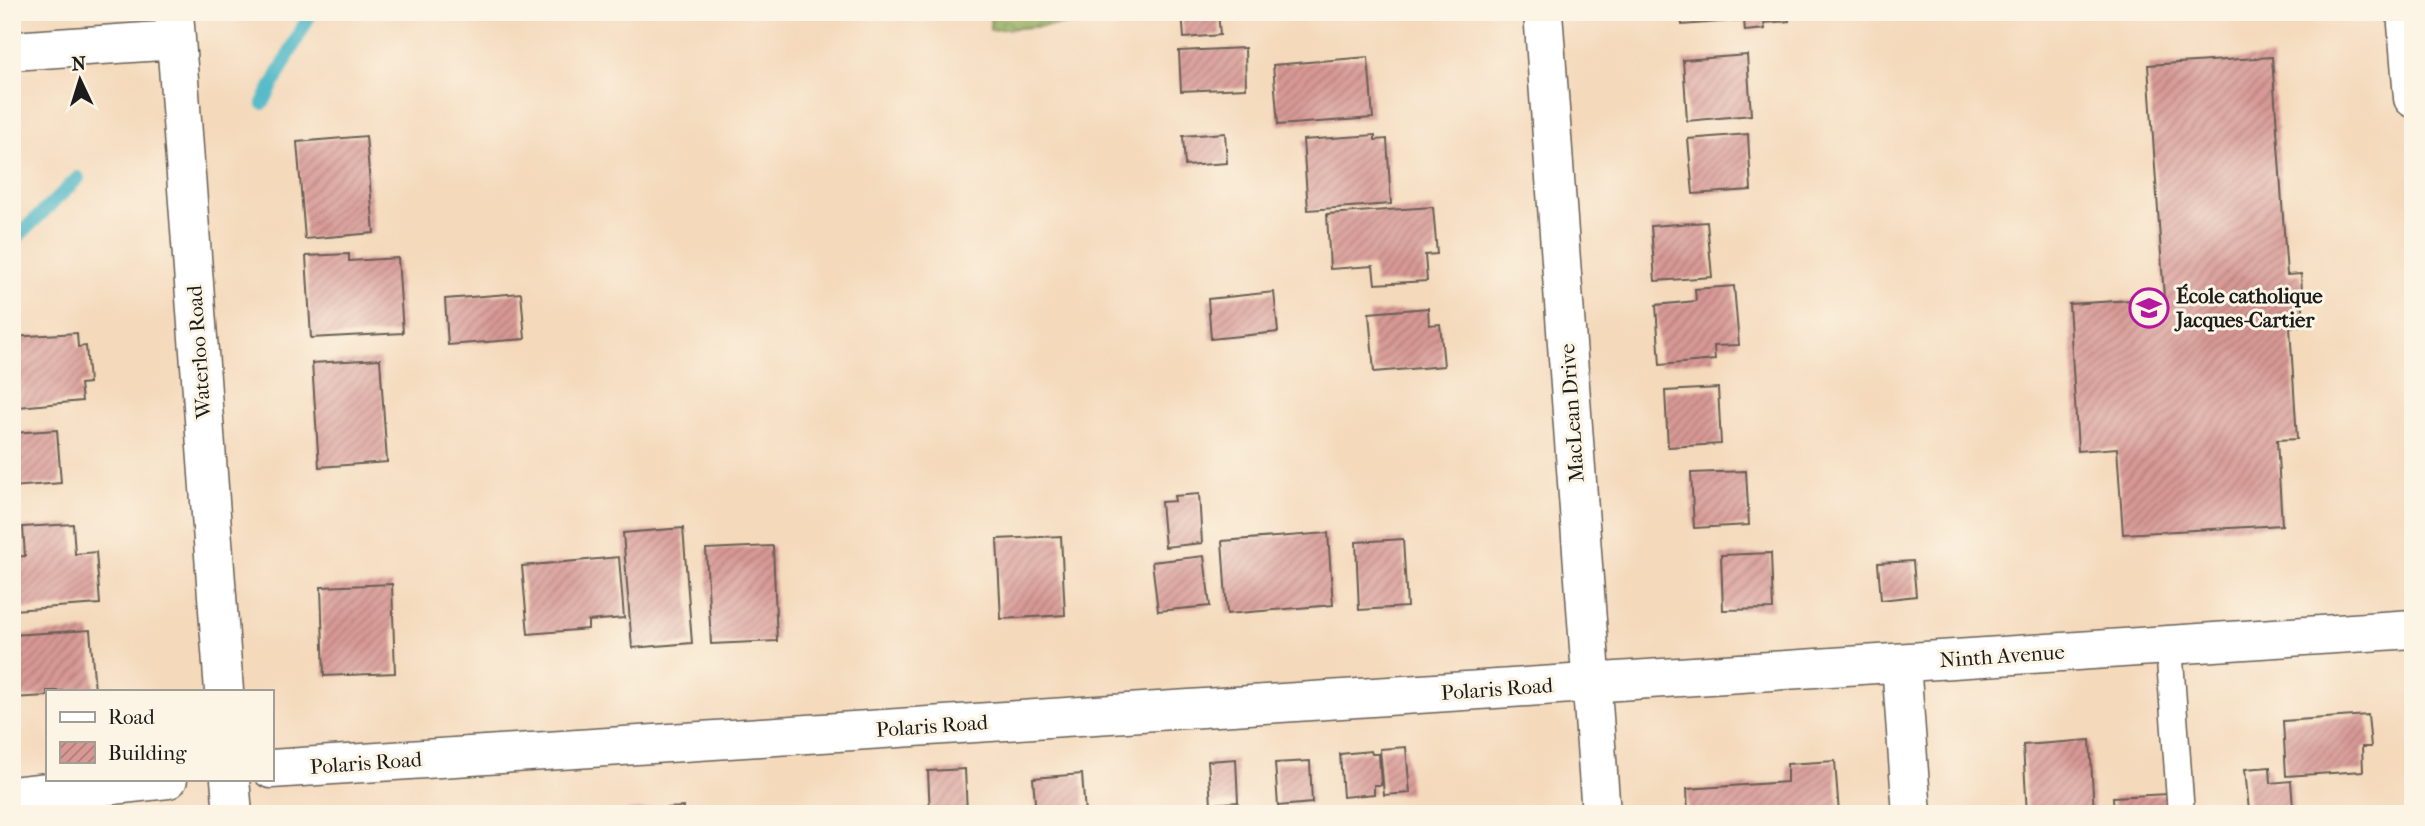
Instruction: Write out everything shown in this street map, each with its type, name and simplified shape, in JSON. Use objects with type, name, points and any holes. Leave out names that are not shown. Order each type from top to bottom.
[{"type":"street","name":"MacLean Drive","points":[[1543,12],[1601,814]]},
{"type":"street","points":[[2406,12],[2413,98]]},
{"type":"street","points":[[12,51],[175,26]]},
{"type":"street","name":"Waterloo Road","points":[[175,26],[224,690]]},
{"type":"street","name":"Ninth Avenue","points":[[1592,683],[2413,629]]},
{"type":"street","points":[[1901,663],[1912,814]]},
{"type":"street","name":"Polaris Road","points":[[273,769],[1592,683]]},
{"type":"street","points":[[12,796],[159,780]]},
{"type":"street","points":[[230,780],[233,814]]},
{"type":"lane","points":[[2169,646],[2181,814]]},
{"type":"green space","points":[[991,12],[1169,12],[1155,18],[990,30]]},
{"type":"building","points":[[1182,12],[1218,12],[1220,35],[1184,38]]},
{"type":"building","points":[[1681,12],[1788,12],[1789,21],[1764,23],[1765,29],[1745,31],[1744,20],[1682,25]]},
{"type":"building","points":[[1245,48],[1246,88],[1181,91],[1179,51]]},
{"type":"building","points":[[1747,55],[1751,115],[1687,121],[1683,60]]},
{"type":"building","points":[[1368,57],[1373,118],[1278,125],[1273,65]]},
{"type":"building","points":[[2272,57],[2287,275],[2301,274],[2304,326],[2290,327],[2297,439],[2277,440],[2282,525],[2123,534],[2117,448],[2078,451],[2069,304],[2164,298],[2148,65]]},
{"type":"building","points":[[1225,133],[1227,163],[1185,166],[1183,136]]},
{"type":"building","points":[[1748,134],[1751,190],[1693,194],[1688,139]]},
{"type":"building","points":[[1375,135],[1375,140],[1387,139],[1391,204],[1308,210],[1303,140]]},
{"type":"building","points":[[366,136],[374,233],[305,239],[297,142]]},
{"type":"building","points":[[1433,207],[1437,254],[1425,255],[1427,281],[1375,284],[1373,266],[1330,269],[1327,214]]},
{"type":"building","points":[[1707,222],[1712,277],[1655,281],[1651,226]]},
{"type":"building","points":[[349,254],[349,261],[398,258],[403,333],[311,338],[306,256]]},
{"type":"building","points":[[1734,286],[1739,345],[1714,346],[1715,360],[1660,365],[1656,305],[1696,301],[1695,289]]},
{"type":"building","points":[[1274,292],[1278,332],[1211,339],[1208,299]]},
{"type":"building","points":[[521,293],[525,339],[448,345],[445,299]]},
{"type":"building","points":[[1428,308],[1429,325],[1440,324],[1444,366],[1374,372],[1369,313]]},
{"type":"building","points":[[77,333],[78,347],[86,346],[89,383],[80,384],[82,401],[19,407],[15,359],[12,359],[12,337]]},
{"type":"building","points":[[380,359],[387,462],[319,467],[312,363]]},
{"type":"building","points":[[1718,388],[1721,444],[1668,447],[1665,391]]},
{"type":"building","points":[[57,430],[61,483],[12,487],[12,433]]},
{"type":"building","points":[[1746,471],[1749,525],[1694,528],[1691,473]]},
{"type":"building","points":[[1199,494],[1202,543],[1165,547],[1161,502],[1175,501],[1174,496]]},
{"type":"building","points":[[73,524],[75,554],[96,552],[100,604],[13,610],[12,557],[25,556],[23,527]]},
{"type":"building","points":[[683,528],[692,643],[632,648],[623,533]]},
{"type":"building","points":[[1328,533],[1333,605],[1227,614],[1222,541]]},
{"type":"building","points":[[1061,536],[1065,615],[1001,619],[997,539]]},
{"type":"building","points":[[1403,539],[1407,607],[1359,610],[1356,542]]},
{"type":"building","points":[[773,546],[777,641],[711,644],[706,549]]},
{"type":"building","points":[[1771,553],[1773,609],[1723,610],[1721,555]]},
{"type":"building","points":[[1204,556],[1210,606],[1158,611],[1152,562]]},
{"type":"building","points":[[619,557],[624,618],[588,621],[588,629],[528,634],[522,566]]},
{"type":"building","points":[[1913,561],[1916,596],[1881,600],[1878,563]]},
{"type":"building","points":[[392,584],[395,673],[324,676],[321,587]]},
{"type":"building","points":[[90,630],[95,690],[46,690],[46,696],[12,698],[12,635]]},
{"type":"building","points":[[2368,715],[2371,747],[2362,747],[2363,771],[2286,776],[2283,721]]},
{"type":"building","points":[[2090,740],[2094,814],[2027,814],[2023,745]]},
{"type":"building","points":[[1406,747],[1410,793],[1384,795],[1380,749]]},
{"type":"building","points":[[1371,751],[1372,754],[1379,754],[1381,785],[1374,785],[1374,794],[1343,797],[1340,754]]},
{"type":"building","points":[[1236,759],[1238,802],[1211,804],[1208,761]]},
{"type":"building","points":[[1310,761],[1312,803],[1278,806],[1275,763]]},
{"type":"building","points":[[1835,761],[1839,814],[1688,814],[1687,789],[1787,782],[1787,764]]},
{"type":"building","points":[[2270,767],[2271,783],[2291,781],[2293,808],[2249,811],[2245,769]]},
{"type":"building","points":[[965,769],[967,814],[930,814],[928,771]]},
{"type":"building","points":[[1082,774],[1085,814],[1036,814],[1033,778]]},
{"type":"building","points":[[2167,794],[2168,814],[2114,814],[2113,797]]},
{"type":"building","points":[[684,807],[684,814],[628,814],[628,810]]},
{"type":"waterway","points":[[263,103],[311,12]]},
{"type":"waterway","points":[[12,242],[78,178]]},
{"type":"place","name":"École catholique Jacques-Cartier","points":[[2149,308]]}]
